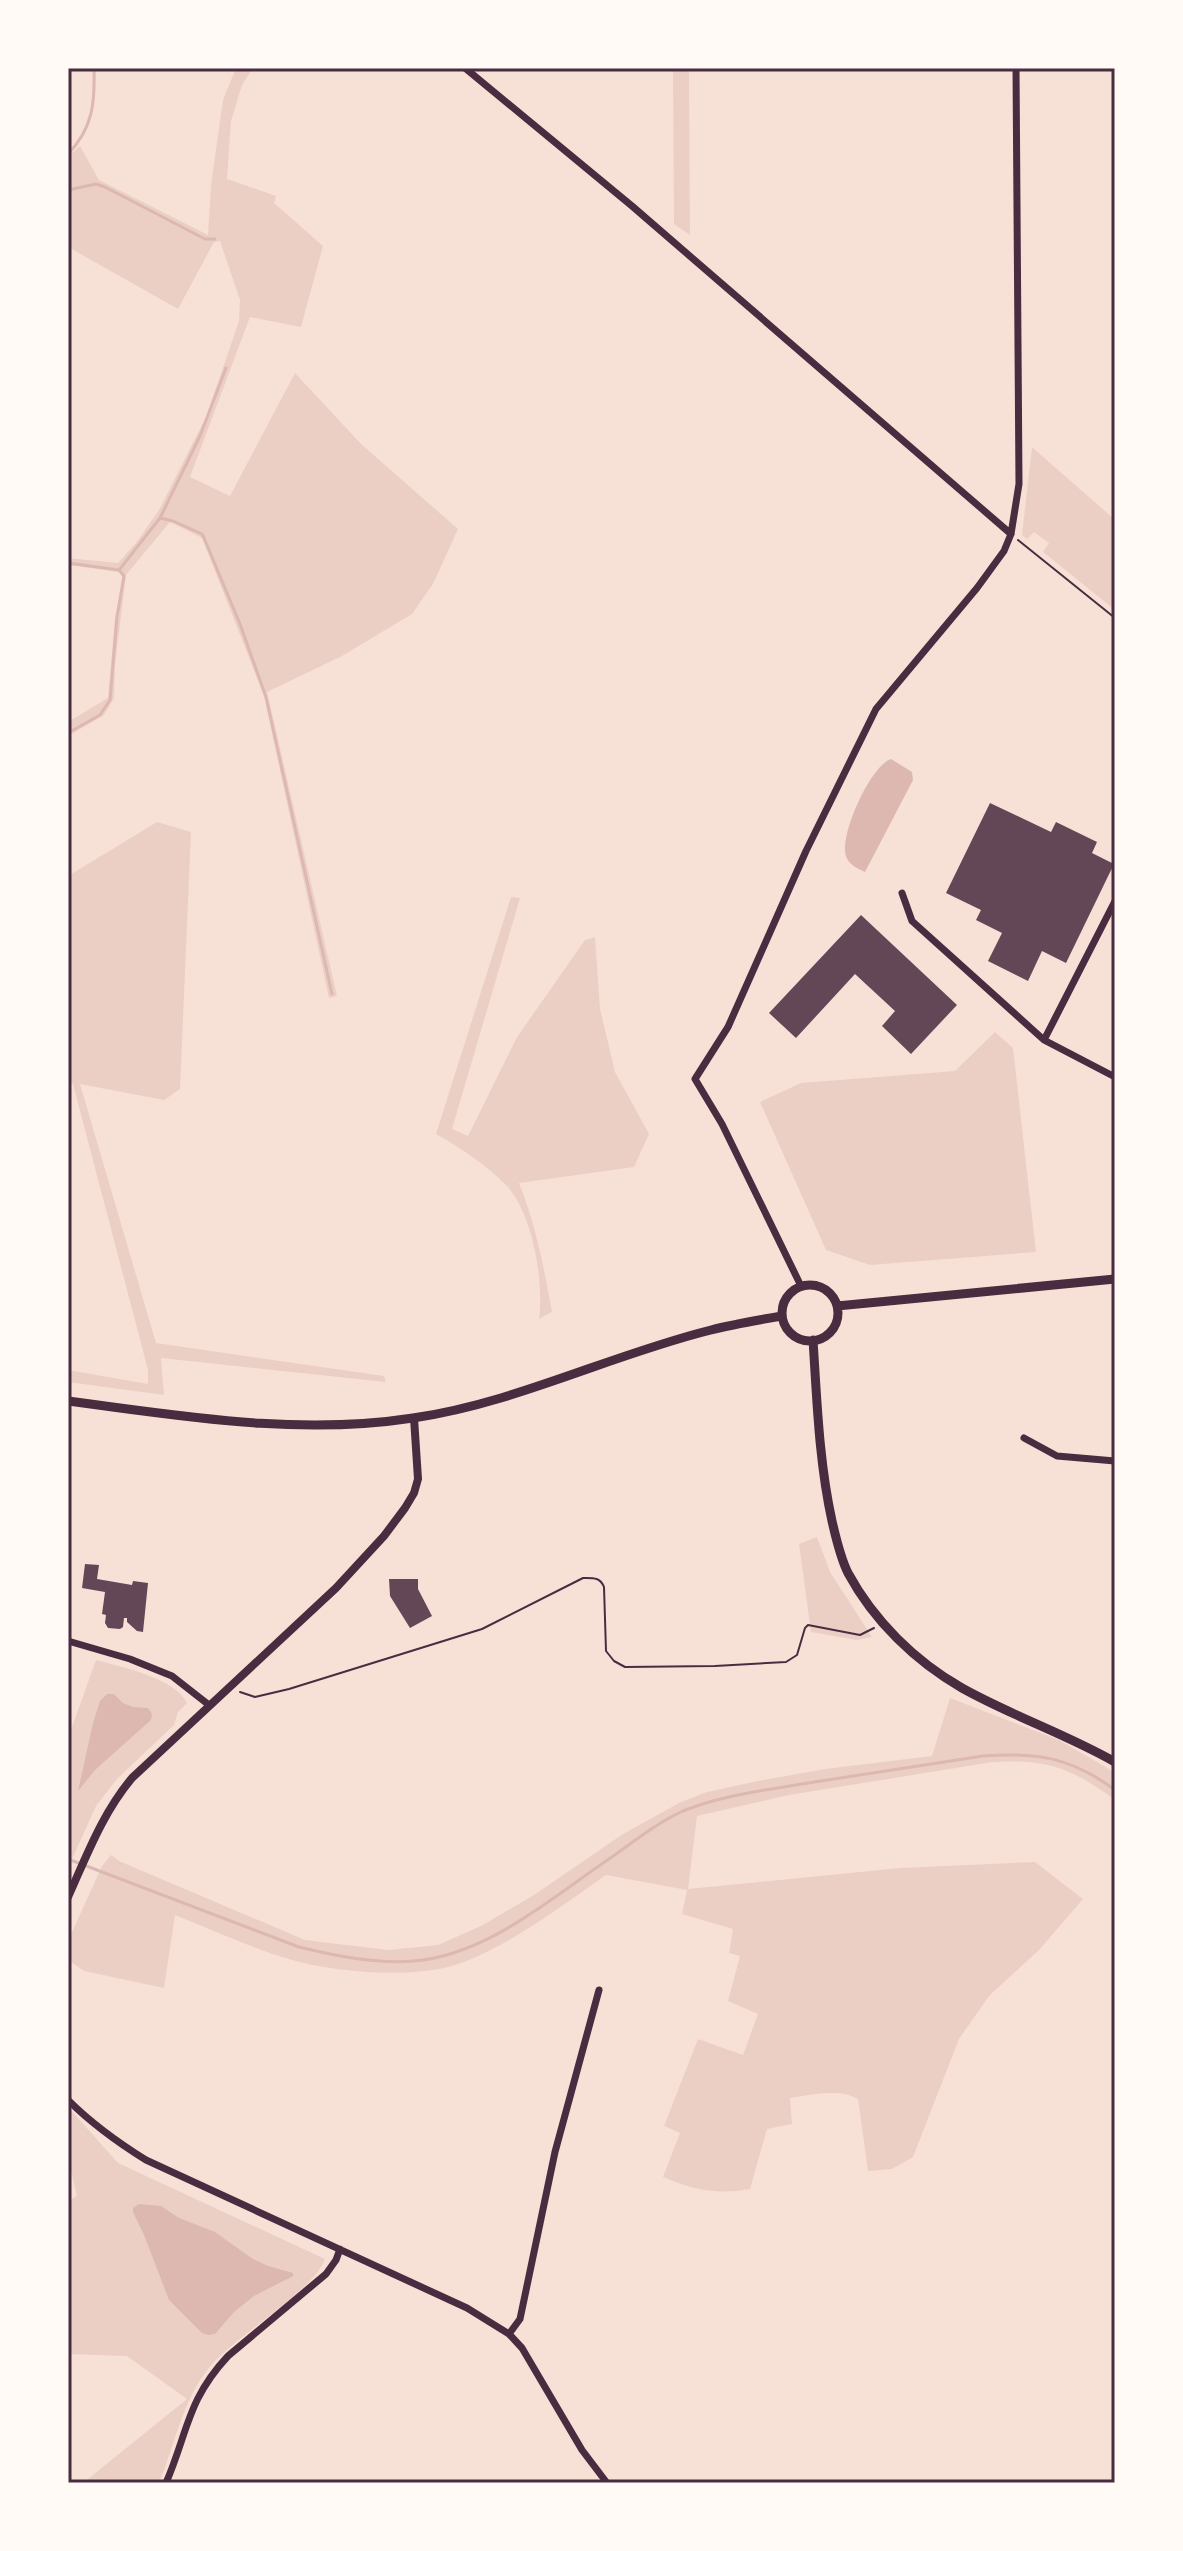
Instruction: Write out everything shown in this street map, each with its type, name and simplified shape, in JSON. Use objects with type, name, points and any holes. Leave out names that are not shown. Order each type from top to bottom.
[{"type":"main road","points":[[837,1306],[1115,1279]]},
{"type":"main road","points":[[801,1286],[819,1286],[827,1291],[837,1306],[833,1329],[813,1340],[796,1337],[785,1325],[782,1316],[786,1298],[801,1286]]},
{"type":"main road","points":[[68,1401],[239,1423],[333,1426],[414,1418],[498,1400],[711,1330],[782,1316]]},
{"type":"main road","points":[[813,1340],[823,1477],[836,1539],[848,1572],[882,1623],[917,1657],[961,1687],[1115,1762]]},
{"type":"street","points":[[465,68],[632,206],[1011,534]]},
{"type":"street","points":[[801,1286],[722,1124],[695,1079],[728,1027],[806,851],[876,709],[977,588],[1004,551],[1011,534],[1019,484],[1016,68]]},
{"type":"street","points":[[902,893],[912,921],[1044,1040],[1115,1077]]},
{"type":"street","points":[[1044,1040],[1115,901]]},
{"type":"street","points":[[68,1897],[114,1799],[132,1778],[336,1588],[405,1508],[418,1479],[414,1418]]},
{"type":"street","points":[[1024,1438],[1057,1456],[1115,1461]]},
{"type":"street","points":[[68,1641],[130,1659],[172,1676],[209,1705]]},
{"type":"street","points":[[509,2334],[520,2319],[555,2152],[599,1990]]},
{"type":"street","points":[[68,2100],[117,2142],[146,2160],[467,2308],[509,2334],[534,2366],[566,2424],[607,2483]]},
{"type":"street","points":[[166,2483],[190,2413],[214,2371],[326,2274],[340,2249]]},
{"type":"path","points":[[1011,534],[1115,618]]},
{"type":"path","points":[[230,1685],[255,1697],[357,1669],[482,1629],[583,1578],[595,1578],[604,1587],[606,1651],[614,1661],[625,1667],[786,1662],[797,1655],[808,1625],[860,1635],[882,1623]]},
{"type":"shaded area","points":[[236,68],[253,68],[242,85],[231,121],[227,179],[276,196],[274,203],[323,246],[301,327],[250,317],[190,477],[230,496],[295,373],[361,444],[458,529],[433,584],[412,614],[342,656],[267,692],[337,996],[329,998],[264,696],[202,538],[170,522],[126,575],[114,698],[104,715],[68,736],[68,722],[108,698],[115,618],[123,577],[119,572],[68,565],[68,558],[118,563],[159,510],[206,417],[239,321],[240,300],[220,241],[214,242],[178,309],[68,247],[68,156],[80,146],[99,180],[208,235],[211,185],[223,100]]},
{"type":"shaded area","points":[[673,68],[689,68],[690,235],[674,224]]},
{"type":"shaded area","points":[[1032,447],[1115,520],[1115,610],[1043,552],[1049,543],[1034,532],[1027,539],[1022,535]]},
{"type":"shaded area","points":[[891,759],[912,772],[913,780],[865,872],[847,859],[847,833],[866,787],[883,764]]},
{"type":"shaded area","points":[[157,822],[191,832],[180,1089],[164,1100],[80,1084],[156,1343],[384,1376],[386,1382],[161,1358],[164,1395],[68,1382],[68,1370],[148,1384],[148,1370],[73,1084],[68,1081],[68,876]]},
{"type":"shaded area","points":[[511,897],[520,898],[452,1129],[468,1136],[517,1037],[585,940],[595,937],[600,1009],[615,1072],[649,1134],[634,1167],[519,1183],[535,1231],[552,1312],[539,1319],[538,1268],[530,1230],[515,1197],[481,1163],[436,1134]]},
{"type":"shaded area","points":[[995,1032],[1013,1048],[1036,1252],[870,1265],[826,1250],[760,1102],[801,1083],[955,1071]]},
{"type":"shaded area","points":[[817,1537],[830,1572],[872,1637],[857,1640],[811,1632],[799,1544]]},
{"type":"shaded area","points":[[96,1660],[160,1680],[181,1694],[187,1703],[178,1712],[174,1725],[117,1779],[96,1806],[68,1868],[68,1738]]},
{"type":"shaded area","points":[[107,1694],[114,1694],[133,1707],[148,1708],[152,1714],[151,1720],[95,1770],[78,1791],[93,1723],[100,1701]]},
{"type":"shaded area","points":[[950,1698],[1059,1740],[1109,1769],[1115,1774],[1115,1800],[1072,1773],[1044,1764],[1012,1761],[789,1795],[697,1816],[688,1889],[900,1868],[1035,1862],[1083,1899],[1039,1950],[989,1996],[959,2039],[913,2157],[892,2169],[868,2171],[858,2099],[825,2093],[790,2098],[792,2124],[767,2129],[750,2189],[706,2190],[663,2177],[680,2133],[664,2126],[698,2039],[743,2055],[758,2014],[728,2001],[740,1956],[729,1953],[733,1929],[682,1914],[687,1890],[606,1875],[509,1940],[468,1961],[431,1970],[368,1972],[306,1964],[260,1950],[175,1915],[164,1988],[84,1971],[68,1960],[68,1941],[102,1866],[111,1855],[305,1940],[388,1950],[438,1945],[483,1925],[534,1895],[623,1834],[681,1802],[707,1792],[825,1769],[932,1756]]},
{"type":"shaded area","points":[[68,2107],[118,2163],[325,2259],[306,2285],[208,2369],[185,2410],[159,2483],[83,2483],[187,2399],[127,2356],[68,2354],[68,2201],[77,2196],[68,2159]]},
{"type":"shaded area","points":[[139,2204],[161,2206],[179,2218],[215,2232],[253,2259],[293,2273],[293,2276],[254,2296],[234,2312],[215,2334],[202,2333],[169,2300],[133,2212]]},
{"type":"building","points":[[990,803],[1051,832],[1056,822],[1097,842],[1092,853],[1114,864],[1066,963],[1042,951],[1028,981],[988,961],[1002,933],[976,920],[981,910],[946,893]]},
{"type":"building","points":[[861,915],[957,1005],[911,1054],[882,1026],[895,1011],[855,974],[796,1038],[769,1013]]},
{"type":"building","points":[[85,1564],[99,1565],[97,1579],[132,1585],[133,1581],[148,1583],[143,1632],[137,1631],[127,1622],[127,1618],[124,1618],[120,1629],[108,1628],[106,1615],[102,1614],[105,1592],[82,1588]]},
{"type":"building","points":[[389,1579],[418,1579],[418,1589],[432,1616],[410,1628],[390,1596]]},
{"type":"waterway","points":[[68,154],[83,135],[91,114],[94,68]]},
{"type":"waterway","points":[[68,190],[96,184],[205,239],[215,239]]},
{"type":"waterway","points":[[68,563],[119,570],[160,518],[200,436],[226,368]]},
{"type":"waterway","points":[[160,518],[202,534],[240,624],[266,697],[332,994]]},
{"type":"waterway","points":[[68,733],[100,715],[110,700],[124,576],[119,570]]},
{"type":"waterway","points":[[68,1859],[299,1947],[356,1958],[414,1961],[441,1957],[491,1937],[539,1908],[663,1821],[698,1805],[729,1797],[1002,1755],[1052,1759],[1083,1770],[1115,1790]]}]
